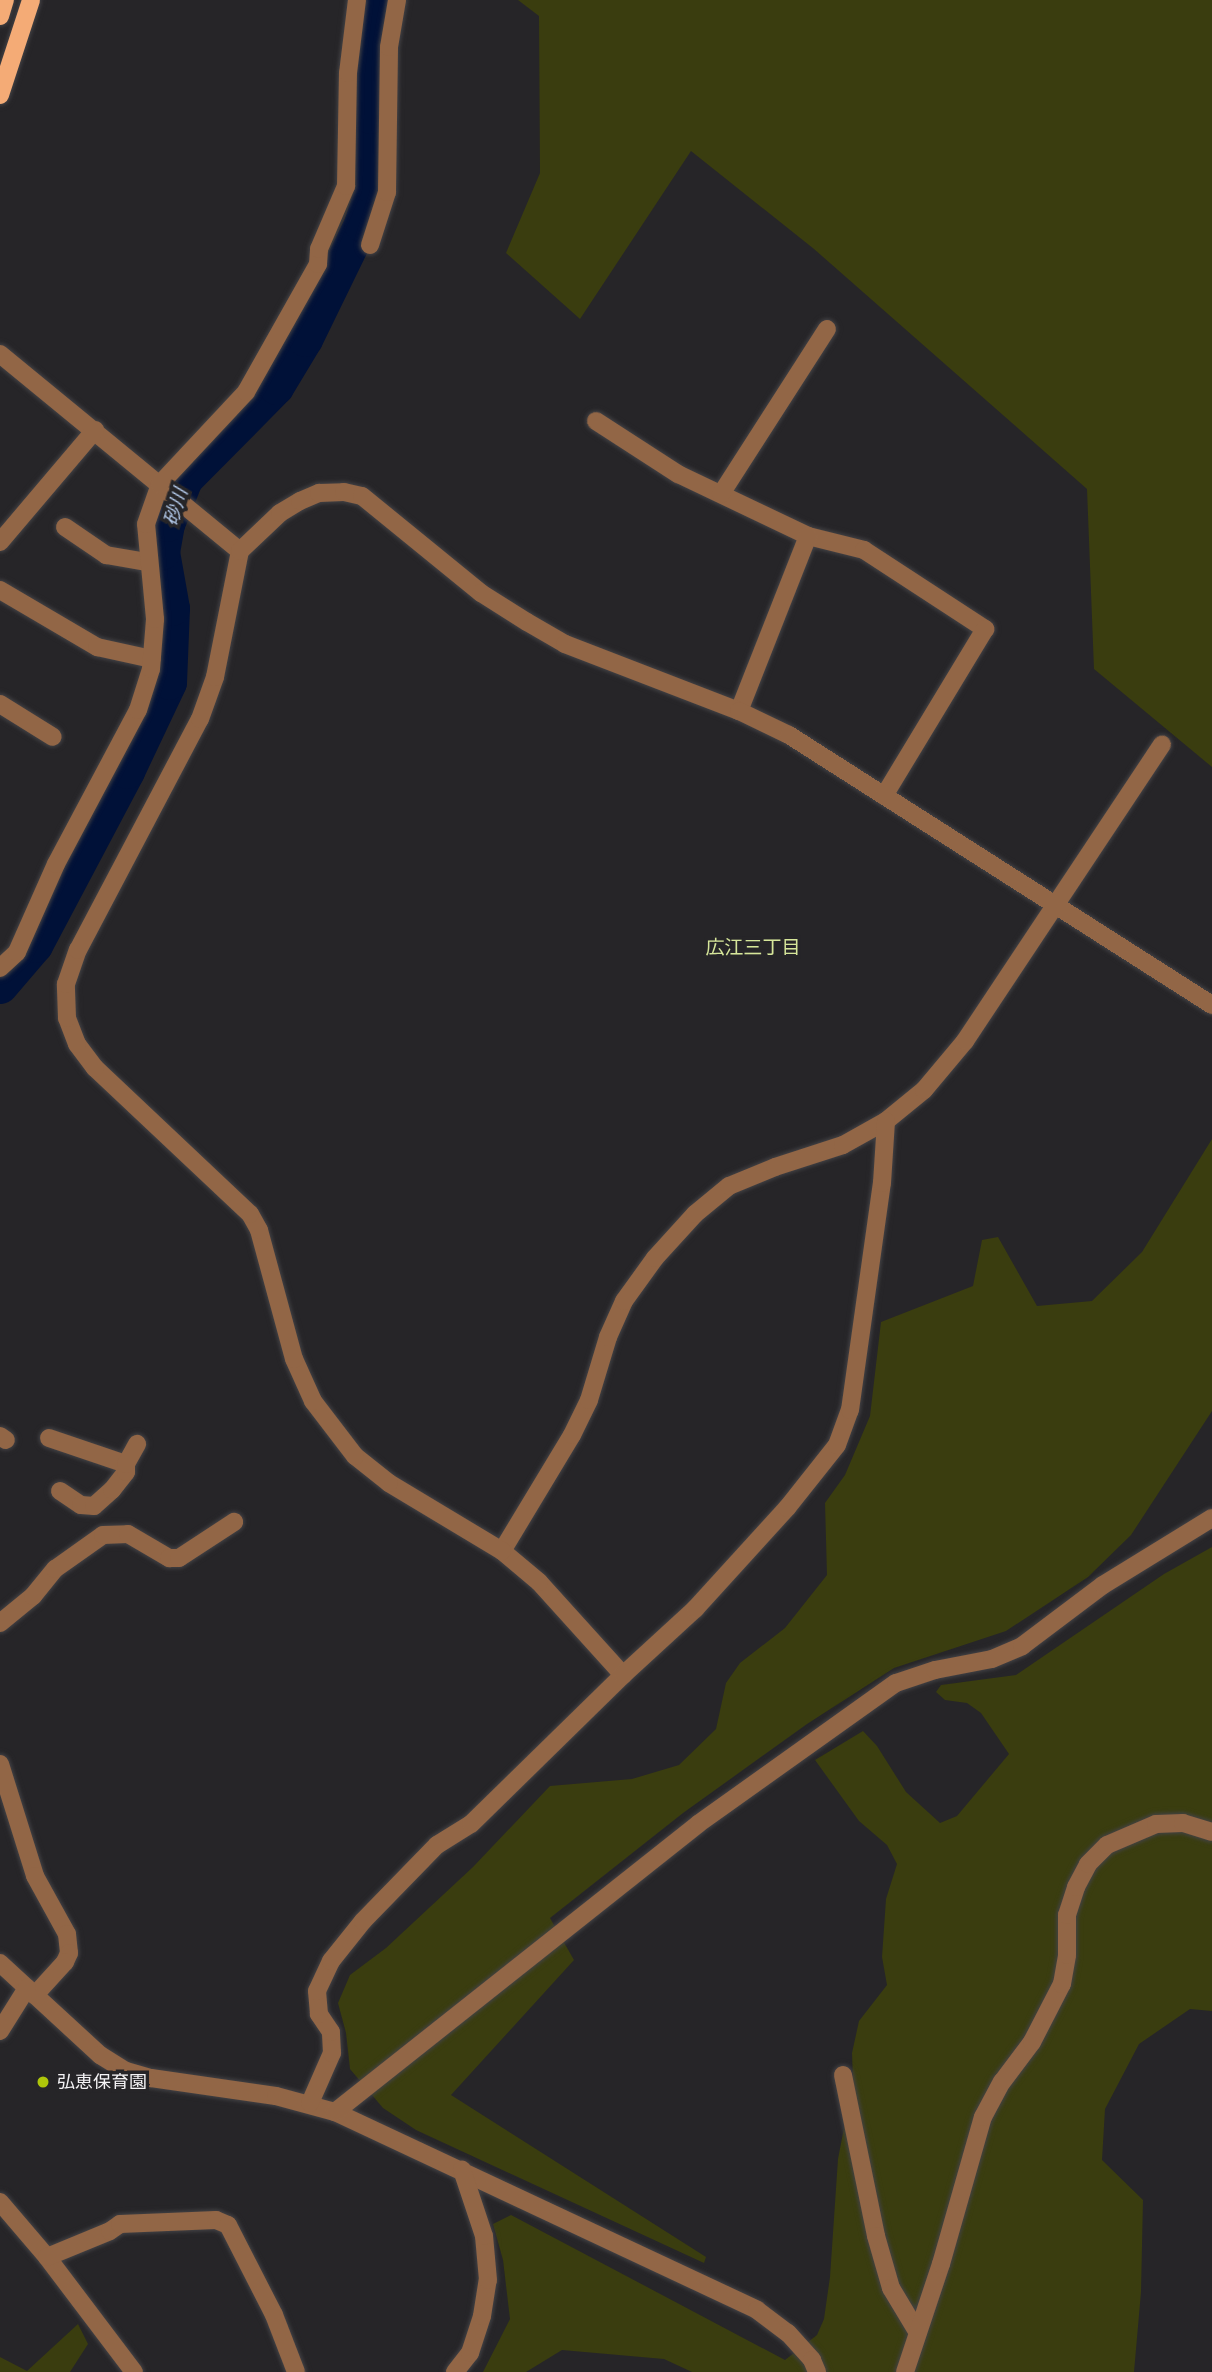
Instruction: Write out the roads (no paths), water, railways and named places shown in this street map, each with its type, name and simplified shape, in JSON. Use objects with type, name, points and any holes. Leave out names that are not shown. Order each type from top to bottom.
[{"type":"main road","points":[[0,16],[5,0]]},
{"type":"main road","points":[[0,95],[31,0]]},
{"type":"street","points":[[0,968],[17,952],[61,852],[138,710],[152,659],[155,619],[147,562],[146,524],[160,484],[246,393],[318,264],[319,249],[346,186],[348,73],[357,0]]},
{"type":"street","points":[[370,245],[387,192],[390,47],[397,0]]},
{"type":"street","points":[[721,494],[827,328]]},
{"type":"street","points":[[0,354],[240,551]]},
{"type":"street","points":[[596,421],[678,474],[808,536],[864,550],[985,629],[884,796]]},
{"type":"street","points":[[0,542],[95,430]]},
{"type":"street","points":[[623,1675],[539,1582],[502,1550],[390,1483],[355,1456],[313,1401],[294,1359],[259,1230],[250,1214],[102,1076],[78,1044],[68,1018],[66,984],[78,950],[200,719],[215,677],[240,551],[280,513],[300,501],[320,493],[344,492],[362,496],[481,593],[565,644],[739,711],[789,736],[1212,1005]]},
{"type":"street","points":[[65,527],[106,555],[147,562]]},
{"type":"street","points":[[739,711],[808,536]]},
{"type":"street","points":[[0,590],[97,647],[152,659]]},
{"type":"street","points":[[0,704],[53,737]]},
{"type":"street","points":[[502,1550],[572,1435],[589,1400],[608,1337],[624,1301],[679,1231],[729,1186],[775,1167],[843,1145],[886,1121],[924,1090],[965,1041],[1162,744]]},
{"type":"street","points":[[310,2103],[332,2053],[331,2032],[318,2014],[317,1991],[331,1961],[363,1921],[436,1845],[471,1824],[623,1675],[695,1609],[787,1508],[837,1446],[850,1410],[882,1183],[886,1121]]},
{"type":"street","points":[[49,1438],[126,1464]]},
{"type":"street","points":[[60,1491],[81,1505],[94,1506],[112,1490],[126,1472],[126,1464],[137,1444]]},
{"type":"street","points":[[94,1506],[100,1536]]},
{"type":"street","points":[[335,2112],[698,1824],[896,1683],[935,1670],[992,1659],[1022,1646],[1103,1585],[1212,1518]]},
{"type":"street","points":[[0,1623],[33,1597],[55,1569],[100,1536],[117,1532],[128,1534],[169,1558],[179,1558],[234,1522]]},
{"type":"street","points":[[0,1764],[35,1876],[67,1934],[69,1953],[65,1962],[31,1992],[0,2031]]},
{"type":"street","points":[[905,2372],[983,2117],[1002,2082],[1032,2042],[1062,1984],[1067,1955],[1067,1915],[1076,1887],[1088,1864],[1107,1845],[1156,1824],[1183,1823],[1212,1832]]},
{"type":"street","points":[[0,1963],[100,2055],[127,2071],[310,2103],[335,2112],[757,2310],[788,2333],[811,2360],[817,2372]]},
{"type":"street","points":[[843,2075],[876,2236],[891,2288],[918,2333]]},
{"type":"street","points":[[456,2372],[470,2353],[482,2316],[488,2280],[484,2236],[462,2170]]},
{"type":"street","points":[[0,2202],[47,2257],[134,2372]]},
{"type":"street","points":[[47,2257],[110,2231],[120,2224],[216,2220],[228,2225],[274,2315],[296,2372]]},
{"type":"waterway","name":"砂川","points":[[0,986],[35,945],[127,771],[169,682],[172,608],[162,552],[167,524],[185,479],[276,387],[305,339],[361,224],[373,187],[370,116],[380,0]]},
{"type":"place","name":"弘恵保育園","points":[[43,2082]]},
{"type":"district","name":"広江三丁目","points":[[753,948]]}]
